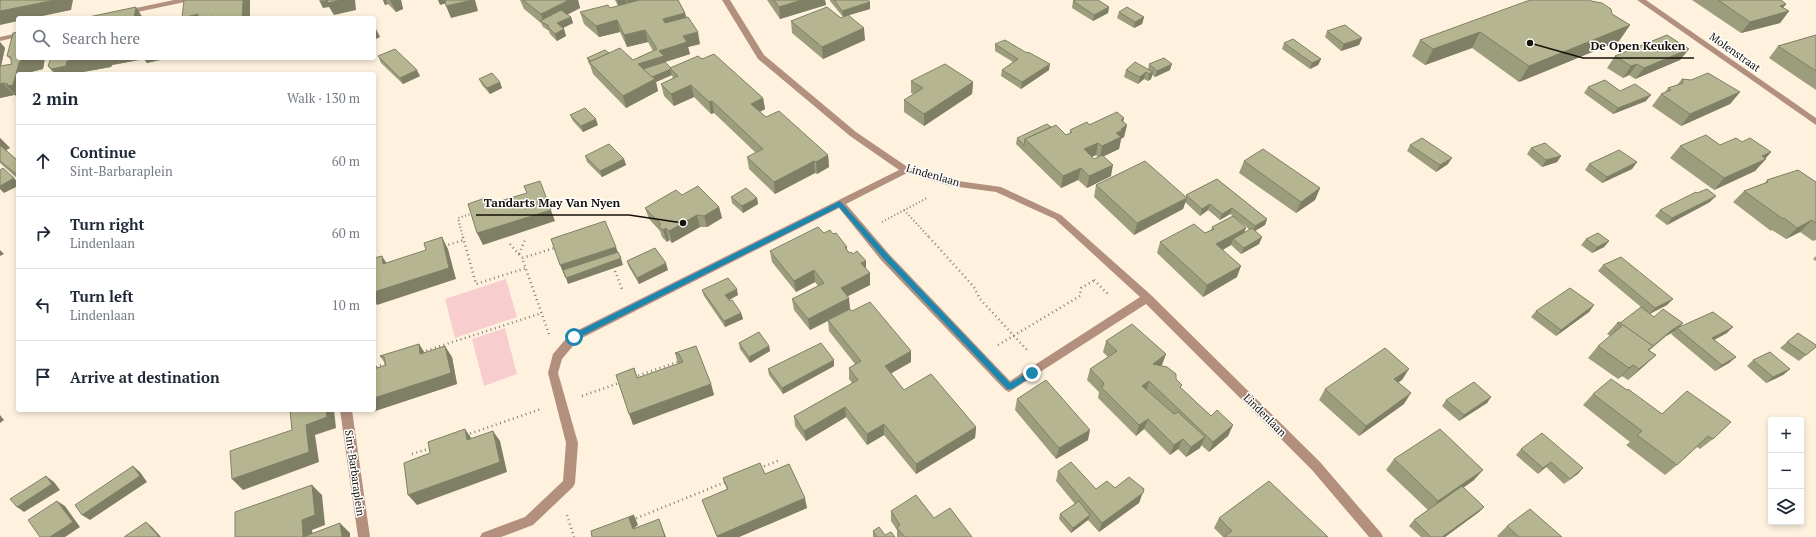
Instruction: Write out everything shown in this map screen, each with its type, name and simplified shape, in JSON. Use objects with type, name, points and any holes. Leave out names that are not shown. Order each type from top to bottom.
[{"type":"street","points":[[108,16],[185,0]]},
{"type":"street","name":"Lindenlaan","points":[[726,0],[761,57],[853,134],[906,170],[955,183],[998,189],[1058,217],[1147,298],[1316,466],[1377,537]]},
{"type":"street","name":"Molenstraat","points":[[1641,0],[1816,122]]},
{"type":"street","points":[[0,38],[16,35]]},
{"type":"street","points":[[486,537],[529,521],[568,483],[572,443],[553,373],[557,357],[574,337],[906,170]]},
{"type":"street","points":[[840,203],[886,257],[1009,387],[1147,298]]},
{"type":"street","name":"Sint-Barbaraplein","points":[[346,412],[364,537]]},
{"type":"path","points":[[864,231],[955,183]]},
{"type":"path","points":[[904,210],[974,287],[980,299],[1043,366]]},
{"type":"path","points":[[479,211],[458,218],[476,284],[526,268]]},
{"type":"path","points":[[442,247],[464,240]]},
{"type":"path","points":[[519,254],[525,240]]},
{"type":"path","points":[[510,244],[522,258],[557,357]]},
{"type":"path","points":[[522,258],[559,246]]},
{"type":"path","points":[[981,356],[1080,296],[1081,288],[1114,268]]},
{"type":"path","points":[[1088,275],[1127,311]]},
{"type":"path","points":[[421,352],[542,313]]},
{"type":"path","points":[[464,436],[680,361]]},
{"type":"path","points":[[376,367],[391,362]]},
{"type":"path","points":[[412,454],[434,446]]},
{"type":"path","points":[[758,469],[780,460]]},
{"type":"path","points":[[627,522],[729,481]]},
{"type":"shaded area","points":[[506,279],[517,317],[455,338],[445,299]]},
{"type":"shaded area","points":[[505,328],[517,374],[484,386],[472,339]]},
{"type":"building","points":[[0,0],[55,0],[0,11]]},
{"type":"building","points":[[184,0],[243,0],[242,16],[198,16],[198,14],[182,16]]},
{"type":"building","points":[[328,0],[342,0],[327,3]]},
{"type":"building","points":[[445,0],[472,0],[446,6]]},
{"type":"building","points":[[523,0],[569,0],[541,14]]},
{"type":"building","points":[[639,0],[678,0],[685,13],[663,19],[665,23],[688,17],[698,32],[683,36],[687,42],[659,51],[664,56],[638,64],[655,79],[623,96],[589,62],[620,48],[633,60],[657,49],[645,30],[624,35],[617,20],[596,26],[580,12],[608,5],[610,8]]},
{"type":"building","points":[[774,0],[802,0],[779,7]]},
{"type":"building","points":[[834,0],[868,0],[870,2],[842,11]]},
{"type":"building","points":[[1098,0],[1109,7],[1094,15],[1073,1]]},
{"type":"building","points":[[1530,0],[1590,0],[1602,3],[1611,9],[1612,14],[1630,25],[1529,66],[1480,32],[1433,49],[1420,40]]},
{"type":"building","points":[[1718,0],[1781,0],[1786,4],[1780,6],[1789,11],[1750,22]]},
{"type":"building","points":[[136,7],[134,16],[93,16]]},
{"type":"building","points":[[827,7],[841,18],[848,15],[864,28],[822,47],[791,21]]},
{"type":"building","points":[[1127,7],[1144,17],[1135,22],[1119,12]]},
{"type":"building","points":[[561,10],[571,17],[557,23],[564,29],[555,34],[548,27],[549,26],[540,21]]},
{"type":"building","points":[[1345,25],[1362,38],[1344,44],[1327,31]]},
{"type":"building","points":[[16,32],[16,60],[21,60],[13,85],[7,86],[8,84],[0,84],[0,66],[12,64],[11,57],[7,56],[13,33]]},
{"type":"building","points":[[1667,35],[1689,49],[1644,68],[1637,64],[1631,66],[1615,56]]},
{"type":"building","points":[[1816,35],[1816,71],[1778,46]]},
{"type":"building","points":[[1293,39],[1321,59],[1312,63],[1284,43]]},
{"type":"building","points":[[1005,40],[1050,64],[1022,82],[1002,70],[1018,59],[995,44]]},
{"type":"building","points":[[395,49],[417,70],[400,78],[378,56]]},
{"type":"building","points":[[605,50],[609,53],[591,61],[587,58]]},
{"type":"building","points":[[714,54],[763,98],[751,104],[766,117],[779,111],[828,155],[774,182],[747,157],[763,149],[712,101],[709,102],[691,85],[671,94],[661,84],[678,76],[670,68],[698,56],[702,59]]},
{"type":"building","points":[[1164,58],[1172,64],[1157,71],[1149,64]]},
{"type":"building","points":[[50,60],[74,60],[67,61],[66,66],[52,69],[48,66]]},
{"type":"building","points":[[665,62],[671,69],[652,77],[643,69]]},
{"type":"building","points":[[1135,62],[1153,72],[1149,74],[1146,72],[1140,77],[1126,70]]},
{"type":"building","points":[[945,64],[973,82],[924,114],[904,100],[923,88],[911,81]]},
{"type":"building","points":[[492,73],[500,82],[487,88],[479,79]]},
{"type":"building","points":[[1708,73],[1740,92],[1690,114],[1661,94],[1671,90],[1668,88],[1683,83],[1682,79],[1691,80]]},
{"type":"building","points":[[1605,80],[1620,91],[1635,84],[1651,95],[1618,108],[1588,87]]},
{"type":"building","points":[[585,108],[596,119],[581,126],[570,115]]},
{"type":"building","points":[[1117,112],[1124,118],[1121,120],[1127,125],[1121,129],[1123,130],[1116,133],[1121,137],[1102,146],[1098,143],[1084,149],[1094,159],[1102,155],[1113,165],[1089,176],[1081,168],[1063,176],[1025,139],[1056,125],[1066,135],[1072,132],[1070,130],[1087,122],[1089,125]]},
{"type":"building","points":[[1047,124],[1051,127],[1025,139],[1024,145],[1017,138]]},
{"type":"building","points":[[1706,135],[1720,145],[1736,138],[1742,142],[1750,138],[1771,152],[1762,156],[1766,159],[1724,178],[1680,146]]},
{"type":"building","points":[[1422,138],[1452,158],[1440,165],[1410,145]]},
{"type":"building","points":[[1545,143],[1561,156],[1546,160],[1531,148]]},
{"type":"building","points":[[609,144],[624,159],[600,171],[585,156]]},
{"type":"building","points":[[0,145],[16,159],[16,174],[0,161]]},
{"type":"building","points":[[1263,149],[1320,188],[1301,202],[1244,161]]},
{"type":"building","points":[[1619,150],[1637,162],[1607,177],[1589,164]]},
{"type":"building","points":[[1145,161],[1187,198],[1137,223],[1096,185]]},
{"type":"building","points":[[3,168],[14,178],[0,186],[0,170]]},
{"type":"building","points":[[1798,170],[1816,182],[1816,223],[1812,220],[1797,228],[1744,191],[1768,182],[1767,180]]},
{"type":"building","points":[[1217,179],[1267,219],[1255,226],[1232,208],[1222,214],[1210,204],[1202,209],[1186,195]]},
{"type":"building","points":[[540,181],[551,210],[477,233],[468,204],[485,198],[487,205],[527,193],[524,186]]},
{"type":"building","points":[[698,186],[719,207],[704,216],[697,215],[669,231],[666,228],[663,230],[659,226],[661,224],[645,208],[676,190],[682,195]]},
{"type":"building","points":[[746,188],[757,198],[742,206],[731,197]]},
{"type":"building","points":[[1707,189],[1716,196],[1672,218],[1660,210],[1696,192],[1697,193]]},
{"type":"building","points":[[1233,216],[1246,228],[1216,244],[1241,266],[1207,285],[1160,242],[1194,224],[1205,233],[1214,229],[1212,227]]},
{"type":"building","points":[[605,221],[616,247],[560,265],[551,239]]},
{"type":"building","points":[[818,227],[824,233],[830,230],[833,234],[836,233],[847,247],[845,247],[849,253],[851,252],[853,254],[857,251],[866,261],[861,263],[870,273],[841,288],[849,298],[808,319],[792,299],[824,283],[814,270],[794,281],[770,251]]},
{"type":"building","points":[[1252,228],[1262,237],[1244,248],[1233,239]]},
{"type":"building","points":[[1598,233],[1609,241],[1597,247],[1586,239]]},
{"type":"building","points":[[442,237],[449,268],[376,291],[376,258],[382,256],[383,264],[426,250],[424,243]]},
{"type":"building","points":[[655,248],[666,263],[637,278],[627,261]]},
{"type":"building","points":[[618,252],[621,258],[566,278],[563,270]]},
{"type":"building","points":[[1621,257],[1673,299],[1655,308],[1603,265]]},
{"type":"building","points":[[728,278],[737,289],[725,295],[730,301],[732,300],[741,313],[724,321],[702,290]]},
{"type":"building","points":[[1570,288],[1594,305],[1561,330],[1536,311]]},
{"type":"building","points":[[870,302],[911,351],[885,366],[904,390],[931,374],[976,427],[916,464],[884,424],[867,434],[845,407],[804,431],[794,416],[858,380],[849,368],[861,361],[828,320],[850,309],[852,311]]},
{"type":"building","points":[[1641,307],[1654,317],[1663,309],[1683,323],[1653,346],[1620,323]]},
{"type":"building","points":[[1713,312],[1733,327],[1712,338],[1736,357],[1722,365],[1677,328]]},
{"type":"building","points":[[1619,322],[1653,346],[1648,350],[1656,355],[1639,369],[1633,365],[1629,368],[1598,346],[1622,326],[1617,323]]},
{"type":"building","points":[[1132,324],[1166,354],[1153,364],[1167,367],[1176,374],[1176,379],[1182,385],[1180,387],[1211,416],[1217,410],[1233,425],[1213,442],[1149,381],[1142,386],[1174,414],[1178,412],[1205,437],[1191,447],[1183,439],[1174,445],[1148,419],[1139,425],[1101,387],[1104,385],[1103,382],[1090,369],[1117,351],[1106,341]]},
{"type":"building","points":[[759,332],[769,346],[749,357],[739,343]]},
{"type":"building","points":[[1798,333],[1816,345],[1816,347],[1806,355],[1787,342]]},
{"type":"building","points":[[821,343],[834,360],[782,388],[768,369]]},
{"type":"building","points":[[419,344],[420,354],[445,346],[451,373],[376,397],[376,368],[386,365],[384,357],[380,356]]},
{"type":"building","points":[[696,346],[711,384],[629,414],[616,375],[634,368],[637,378],[683,362],[679,354],[675,353]]},
{"type":"building","points":[[1385,348],[1409,369],[1394,379],[1411,393],[1366,426],[1325,389]]},
{"type":"building","points":[[1770,352],[1790,369],[1773,377],[1753,360]]},
{"type":"building","points":[[1611,379],[1627,390],[1628,389],[1662,414],[1687,391],[1731,422],[1713,439],[1708,436],[1677,465],[1637,435],[1642,431],[1593,394]]},
{"type":"building","points":[[1046,380],[1090,430],[1059,448],[1017,399]]},
{"type":"building","points":[[1474,382],[1491,397],[1464,415],[1446,400]]},
{"type":"building","points":[[290,412],[326,412],[327,417],[306,425],[309,452],[232,479],[230,451],[292,430]]},
{"type":"building","points":[[465,429],[467,440],[493,431],[500,462],[408,495],[404,463],[430,453],[428,442]]},
{"type":"building","points":[[1440,429],[1483,470],[1438,501],[1394,459]]},
{"type":"building","points":[[1542,433],[1583,468],[1570,479],[1551,462],[1543,468],[1521,449]]},
{"type":"building","points":[[1071,462],[1096,489],[1107,481],[1115,488],[1129,477],[1144,489],[1143,493],[1102,523],[1058,471]]},
{"type":"building","points":[[760,463],[765,474],[789,464],[805,498],[717,536],[702,500],[728,489],[723,478]]},
{"type":"building","points":[[133,466],[140,476],[82,515],[75,505]]},
{"type":"building","points":[[46,476],[52,484],[17,507],[10,499]]},
{"type":"building","points":[[1269,481],[1328,537],[1224,537],[1232,531],[1219,518]]},
{"type":"building","points":[[312,485],[315,515],[302,520],[303,537],[235,537],[235,512]]},
{"type":"building","points":[[1462,486],[1484,507],[1442,537],[1431,537],[1414,520]]},
{"type":"building","points":[[916,495],[934,518],[950,508],[972,537],[905,537],[897,528],[900,525],[891,511]]},
{"type":"building","points":[[57,501],[73,522],[50,537],[40,537],[28,520]]},
{"type":"building","points":[[1079,501],[1090,515],[1073,528],[1060,514]]},
{"type":"building","points":[[1530,509],[1562,537],[1519,537],[1507,526]]},
{"type":"building","points":[[634,515],[629,518],[633,529],[659,519],[665,537],[592,537],[591,531]]},
{"type":"building","points":[[146,522],[159,537],[124,537]]},
{"type":"building","points":[[340,523],[342,537],[303,537]]},
{"type":"building","points":[[879,527],[885,535],[891,532],[895,537],[877,537],[873,531]]},
{"type":"place","name":"De Open Keuken","points":[[1530,43]]},
{"type":"place","name":"Tandarts May Van Nyen","points":[[683,223]]},
{"type":"route","points":[[574,337],[840,203],[886,257],[1009,387],[1032,373]]}]
